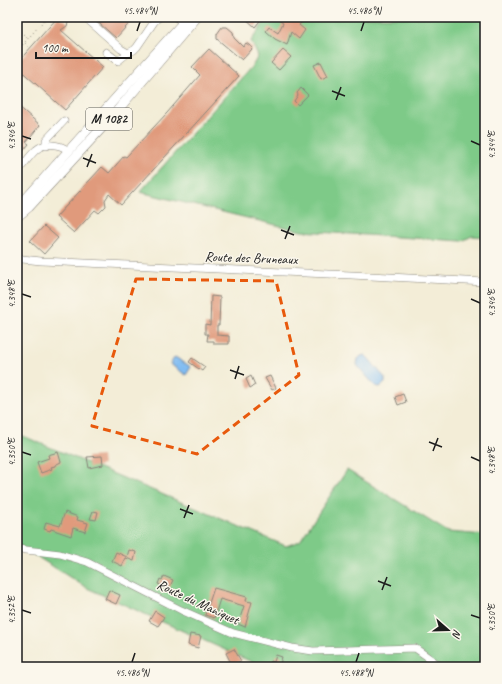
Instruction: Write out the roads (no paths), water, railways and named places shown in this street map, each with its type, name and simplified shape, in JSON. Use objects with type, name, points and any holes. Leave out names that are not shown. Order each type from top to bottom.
[{"type":"main road","name":"M 1082","points":[[17,207],[69,151],[181,20],[197,17]]},
{"type":"main road","name":"M 1082","points":[[17,217],[29,207],[110,119],[181,20]]},
{"type":"street","points":[[85,17],[121,49],[128,53]]},
{"type":"street","points":[[106,52],[118,61],[137,47],[159,17]]},
{"type":"street","points":[[46,146],[46,140],[64,121]]},
{"type":"street","points":[[17,172],[36,150],[54,145],[61,146],[69,151]]},
{"type":"street","name":"Route des Bruneaux","points":[[17,256],[22,259],[41,261],[350,274],[485,282]]},
{"type":"street","name":"Route du Maniquet","points":[[17,549],[60,554],[87,562],[181,610],[233,634],[292,648],[313,651],[415,648],[442,667]]},
{"type":"water","points":[[365,355],[385,378],[385,383],[380,387],[375,386],[357,365],[358,359]]},
{"type":"water","points":[[175,357],[191,367],[186,375],[170,364]]}]
